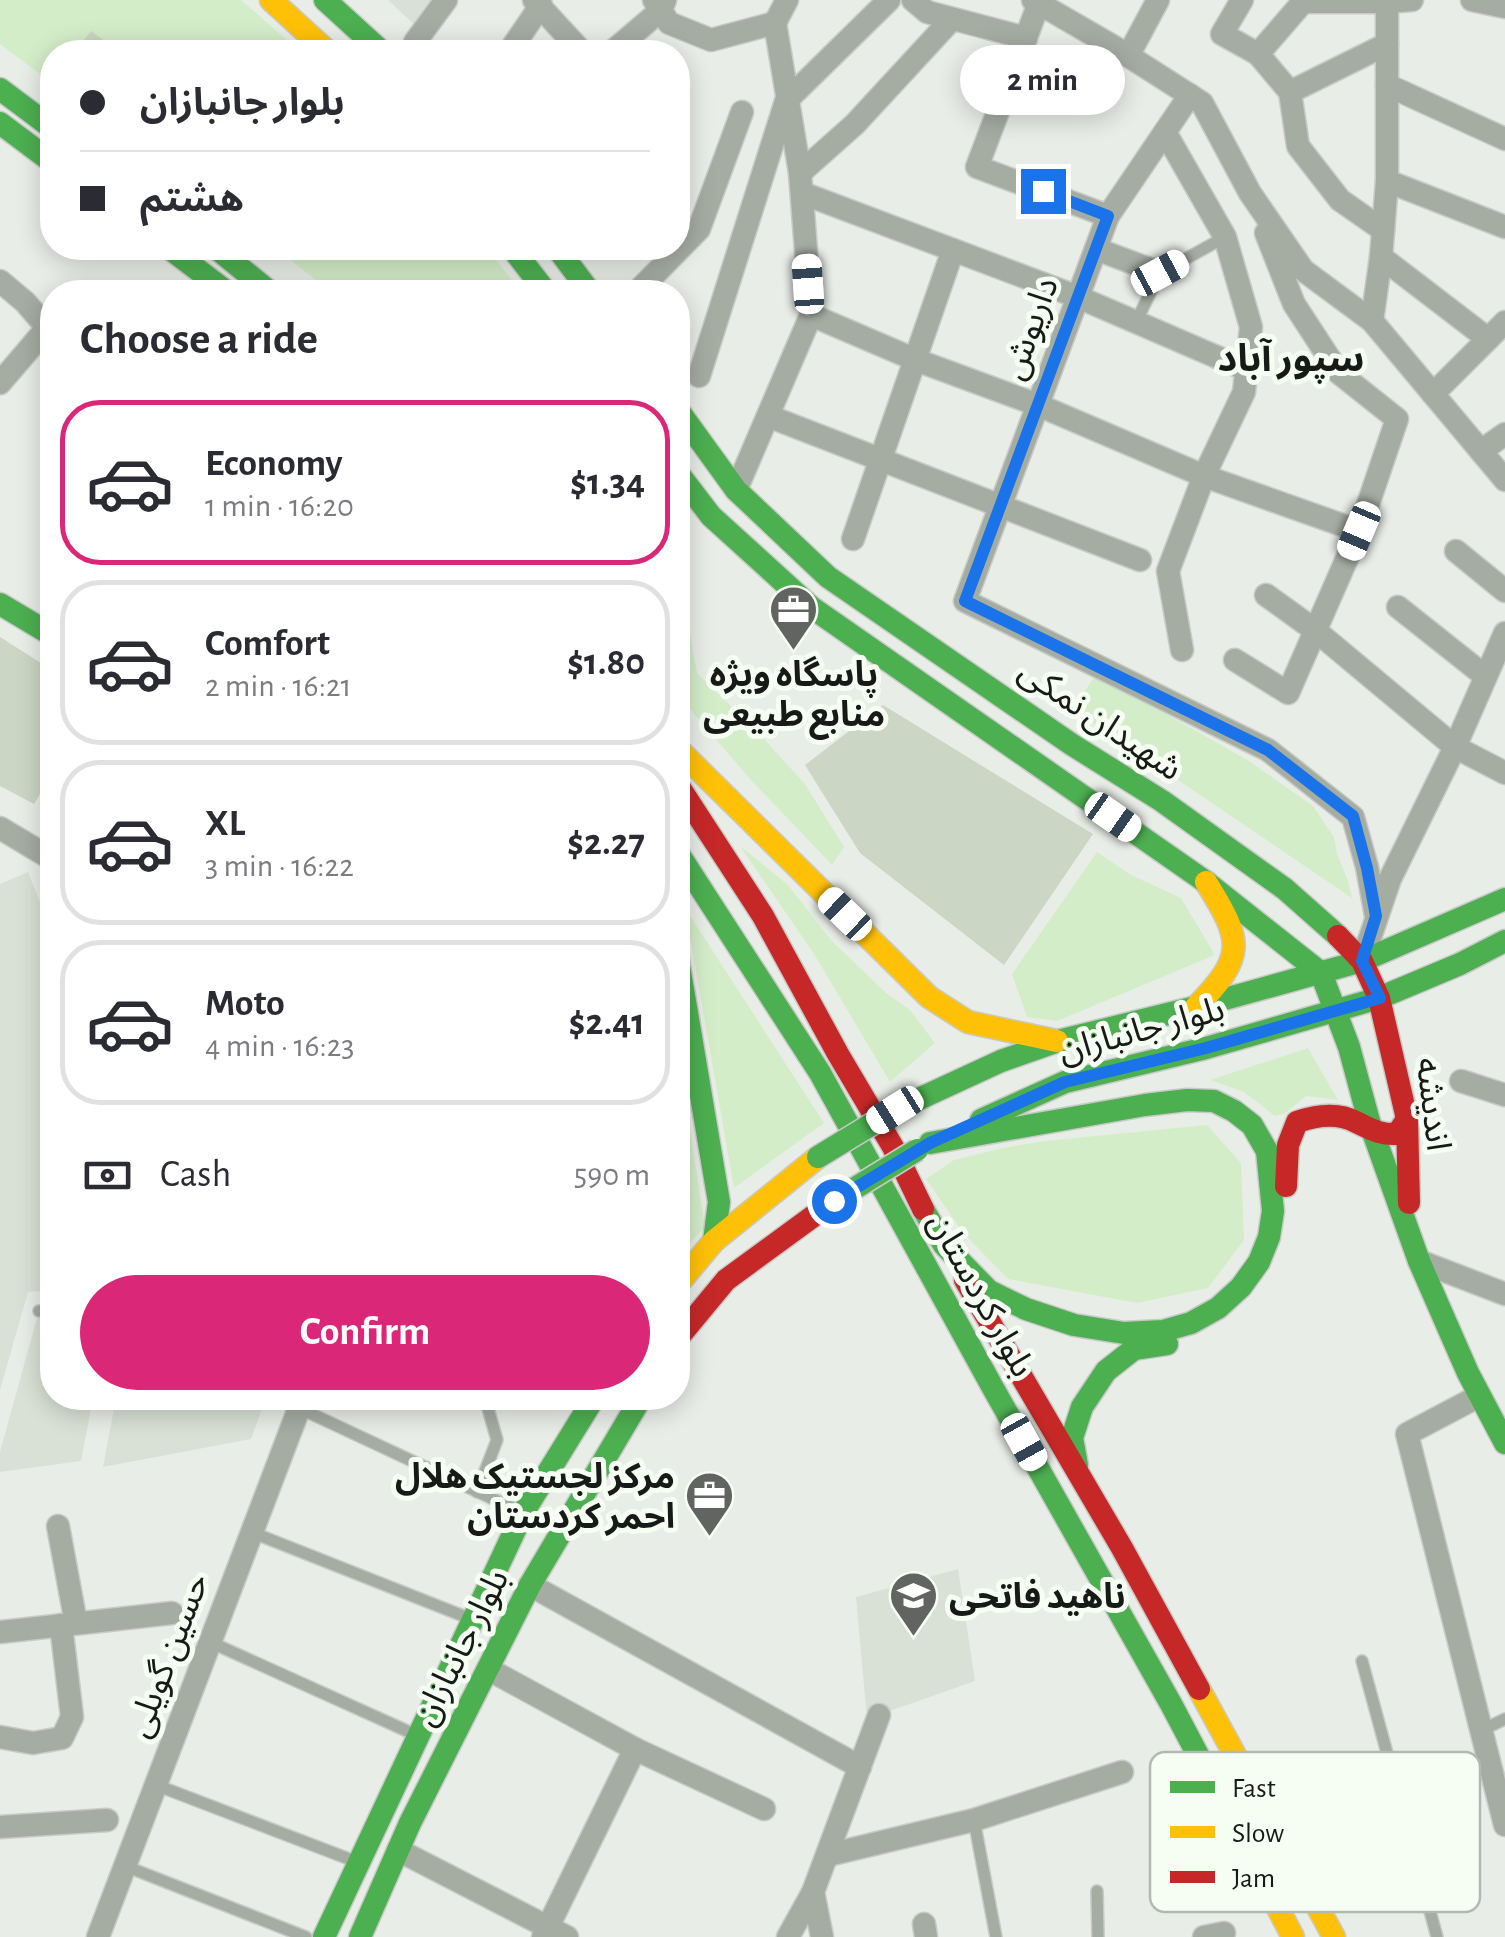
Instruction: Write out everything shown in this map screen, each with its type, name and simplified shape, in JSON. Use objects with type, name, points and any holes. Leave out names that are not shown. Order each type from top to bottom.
[{"type":"main road","points":[[271,0],[315,40]]},
{"type":"main road","points":[[325,0],[369,40]]},
{"type":"main road","points":[[0,89],[40,119]]},
{"type":"main road","points":[[0,123],[40,153]]},
{"type":"main road","points":[[185,260],[211,280]]},
{"type":"main road","points":[[231,260],[255,280]]},
{"type":"main road","points":[[521,260],[537,280]]},
{"type":"main road","name":"شهیدان نمکی","points":[[690,427],[736,490],[828,576],[1071,744],[1162,801],[1285,889],[1362,961]]},
{"type":"main road","name":"شهیدان نمکی","points":[[690,489],[711,516],[811,607],[1206,882],[1321,973]]},
{"type":"main road","points":[[0,604],[40,628]]},
{"type":"main road","points":[[690,761],[929,997],[968,1022],[1058,1042]]},
{"type":"main road","name":"بلوار کردستان","points":[[690,803],[763,916],[893,1147],[918,1202],[1078,1471],[1233,1752]]},
{"type":"main road","name":"بلوار کردستان","points":[[690,872],[820,1073],[1196,1752]]},
{"type":"main road","points":[[1196,1008],[1220,985],[1231,966],[1236,942],[1229,918],[1206,882]]},
{"type":"main road","name":"بلوار جانبازان","points":[[690,1270],[714,1241],[818,1157],[895,1110],[1000,1062],[1058,1042],[1362,961],[1505,899]]},
{"type":"main road","name":"بلوار جانبازان","points":[[690,1324],[726,1280],[834,1201],[924,1146],[1065,1082],[1337,1012],[1380,998],[1505,941]]},
{"type":"main road","name":"اندیشه","points":[[1362,961],[1380,998],[1407,1118],[1409,1210],[1418,1261]]},
{"type":"main road","name":"اندیشه","points":[[1321,973],[1418,1261],[1505,1443]]},
{"type":"main road","points":[[690,1031],[719,1202],[714,1241]]},
{"type":"main road","name":"بلوار کردستان","points":[[924,1146],[1187,1100],[1214,1101],[1234,1111],[1252,1124],[1267,1151],[1273,1211],[1269,1237],[1259,1262],[1241,1288],[1218,1308],[1191,1323],[1164,1331],[1124,1333],[1074,1325],[1026,1310],[988,1291],[944,1244]]},
{"type":"main road","points":[[1078,1471],[1072,1438],[1082,1407],[1106,1371],[1134,1349],[1198,1335],[1229,1318],[1256,1292],[1272,1266],[1282,1238],[1286,1146],[1298,1122],[1328,1114],[1350,1118],[1384,1137],[1397,1134],[1407,1118]]},
{"type":"main road","name":"بلوار جانبازان","points":[[324,1937],[523,1513],[587,1410]]},
{"type":"main road","name":"بلوار جانبازان","points":[[360,1937],[398,1850],[530,1585],[634,1410]]},
{"type":"main road","points":[[1093,1564],[1122,1548]]},
{"type":"main road","name":"بلوار کردستان","points":[[1280,1912],[1293,1937]]},
{"type":"main road","name":"بلوار کردستان","points":[[1320,1912],[1334,1937]]},
{"type":"street","points":[[417,40],[446,0]]},
{"type":"street","points":[[736,490],[810,314],[801,183],[774,24],[787,0]]},
{"type":"street","points":[[699,376],[786,101],[889,0]]},
{"type":"street","points":[[913,0],[927,12],[1026,38]]},
{"type":"street","points":[[1128,56],[1158,0]]},
{"type":"street","points":[[1242,0],[1222,34],[1258,54],[1290,92],[1298,146],[1340,200],[1383,230]]},
{"type":"street","points":[[1258,54],[1303,2],[1412,0]]},
{"type":"street","points":[[1472,0],[1505,7]]},
{"type":"street","points":[[1372,321],[1387,181],[1387,1]]},
{"type":"street","points":[[1108,216],[977,167],[1036,2],[1073,10],[1128,56],[1202,104],[1250,193],[1303,270],[1372,321],[1505,480]]},
{"type":"street","points":[[516,40],[537,3],[571,40]]},
{"type":"street","points":[[624,40],[660,4],[669,23],[711,40],[774,24]]},
{"type":"street","points":[[801,183],[952,19]]},
{"type":"street","points":[[1290,92],[1387,44]]},
{"type":"street","points":[[1387,85],[1505,140]]},
{"type":"street","name":"داریوش","points":[[1190,95],[1108,216],[965,601],[1268,750],[1353,816],[1376,916]]},
{"type":"street","points":[[690,238],[699,229],[714,194],[742,112]]},
{"type":"street","points":[[1165,132],[1226,237],[1251,327],[1244,392],[1204,476],[1168,571],[1182,650]]},
{"type":"street","points":[[1387,181],[1505,227]]},
{"type":"street","points":[[801,183],[952,250],[1078,297],[1247,370]]},
{"type":"street","points":[[1235,660],[1288,694],[1359,531],[1397,420],[1338,373],[1294,304],[1250,193]]},
{"type":"street","points":[[1096,248],[1160,273]]},
{"type":"street","points":[[853,539],[952,250]]},
{"type":"street","points":[[1381,256],[1496,330],[1433,394]]},
{"type":"street","points":[[649,280],[668,260]]},
{"type":"street","points":[[0,281],[40,319]]},
{"type":"street","points":[[810,314],[1204,476],[1359,531]]},
{"type":"street","points":[[0,383],[40,341]]},
{"type":"street","points":[[768,416],[1140,560]]},
{"type":"street","points":[[1481,451],[1505,434]]},
{"type":"street","points":[[1456,552],[1505,591]]},
{"type":"street","points":[[1266,595],[1455,748],[1505,772]]},
{"type":"street","points":[[1398,607],[1495,666]]},
{"type":"street","points":[[1362,961],[1390,879],[1495,666],[1505,633]]},
{"type":"street","points":[[0,828],[40,852]]},
{"type":"street","points":[[1461,1082],[1505,1095]]},
{"type":"street","points":[[1418,1261],[1505,1294]]},
{"type":"street","points":[[1480,1396],[1407,1434],[1505,1824]]},
{"type":"street","name":"حسین گویلی","points":[[98,1937],[298,1410]]},
{"type":"street","points":[[0,1737],[32,1744],[62,1738],[72,1718],[69,1624],[58,1526]]},
{"type":"street","points":[[530,1585],[860,1766]]},
{"type":"street","points":[[0,1632],[172,1613]]},
{"type":"street","points":[[488,1669],[635,1750],[764,1808]]},
{"type":"street","points":[[788,1937],[828,1855],[879,1715]]},
{"type":"street","points":[[398,1850],[553,1934],[635,1750]]},
{"type":"street","points":[[828,1855],[974,1820],[1122,1772]]},
{"type":"street","points":[[0,1828],[107,1820]]},
{"type":"street","points":[[812,1892],[822,1937]]},
{"type":"lane","points":[[1136,322],[1160,273],[1226,237]]},
{"type":"lane","points":[[315,1410],[523,1513]]},
{"type":"lane","points":[[477,1492],[497,1440],[488,1410]]},
{"type":"lane","points":[[252,1532],[473,1619]]},
{"type":"lane","points":[[210,1642],[418,1736]]},
{"type":"lane","points":[[1362,1661],[1387,1752]]},
{"type":"lane","points":[[1482,1730],[1505,1718]]},
{"type":"lane","points":[[156,1785],[359,1862]]},
{"type":"lane","points":[[974,1820],[996,1937]]},
{"type":"lane","points":[[125,1866],[306,1937]]},
{"type":"lane","points":[[1097,1892],[1098,1937]]},
{"type":"lane","points":[[1430,1912],[1437,1937]]},
{"type":"shaded area","points":[[388,0],[442,0],[421,31]]},
{"type":"shaded area","points":[[28,872],[40,902],[40,1291],[28,1292],[0,1390],[0,884]]},
{"type":"shaded area","points":[[40,1311],[40,1410],[91,1410],[81,1461],[0,1472],[0,1452]]},
{"type":"shaded area","points":[[114,1410],[262,1410],[251,1439],[103,1467]]},
{"type":"shaded area","name":"ناهید فاتحی","points":[[958,1569],[975,1681],[867,1719],[856,1597]]},
{"type":"green space","points":[[0,0],[241,0],[287,40],[40,40],[40,74],[0,44]]},
{"type":"green space","points":[[290,260],[496,260],[512,280],[316,280]]},
{"type":"green space","points":[[690,634],[697,673],[805,784],[844,847],[832,865],[690,709]]},
{"type":"green space","points":[[1096,674],[1249,761],[1313,806],[1334,837],[1352,898],[1073,709]]},
{"type":"green space","points":[[740,846],[787,884],[832,941],[886,993],[910,1010],[935,1043],[890,1082],[814,954]]},
{"type":"green space","points":[[1097,852],[1131,875],[1181,898],[1215,955],[1057,1021],[1027,1017],[1012,974]]},
{"type":"green space","points":[[690,916],[824,1123],[734,1188],[690,937]]},
{"type":"green space","points":[[1308,1048],[1338,1100],[1306,1096],[1284,1114],[1275,1116],[1244,1092],[1210,1080]]},
{"type":"green space","points":[[1207,1125],[1241,1163],[1244,1240],[1208,1288],[1137,1303],[1008,1279],[964,1234],[926,1179],[954,1160],[1003,1148]]},
{"type":"green space","points":[[690,1131],[705,1227],[690,1243]]},
{"type":"building","points":[[91,31],[103,40],[84,40]]},
{"type":"building","points":[[0,637],[40,662],[40,794],[34,804],[0,786]]},
{"type":"building","points":[[883,705],[1093,834],[1004,965],[860,853],[805,765]]},
{"type":"traffic: fast","points":[[325,0],[369,40]]},
{"type":"traffic: fast","points":[[0,89],[40,119]]},
{"type":"traffic: fast","points":[[0,123],[40,153]]},
{"type":"traffic: fast","points":[[185,260],[211,280]]},
{"type":"traffic: fast","points":[[231,260],[255,280]]},
{"type":"traffic: fast","points":[[521,260],[537,280]]},
{"type":"traffic: fast","points":[[566,260],[581,280]]},
{"type":"traffic: fast","points":[[690,427],[736,490],[828,577],[1071,744],[1162,801],[1285,889],[1338,936]]},
{"type":"traffic: fast","points":[[690,489],[711,516],[811,607],[1206,882],[1321,973],[1419,1261],[1468,1373],[1505,1443]]},
{"type":"traffic: fast","points":[[0,604],[40,628]]},
{"type":"traffic: fast","points":[[690,872],[820,1073],[1196,1752]]},
{"type":"traffic: fast","points":[[895,1110],[1001,1061],[1058,1041],[1362,961],[1505,899]]},
{"type":"traffic: fast","points":[[981,1120],[1065,1082],[1206,1048],[1379,998],[1505,941]]},
{"type":"traffic: fast","points":[[690,1031],[719,1202],[714,1241]]},
{"type":"traffic: fast","points":[[923,1209],[944,1245],[989,1291],[1074,1325],[1124,1333],[1163,1331],[1191,1323],[1218,1308],[1241,1287],[1259,1262],[1269,1237],[1273,1211],[1267,1151],[1252,1125],[1214,1101],[1145,1105],[930,1143]]},
{"type":"traffic: fast","points":[[818,1157],[895,1110]]},
{"type":"traffic: fast","points":[[834,1201],[917,1150]]},
{"type":"traffic: fast","points":[[1077,1465],[1072,1438],[1082,1407],[1106,1371],[1134,1349],[1167,1344]]},
{"type":"traffic: fast","points":[[324,1937],[523,1513],[587,1410]]},
{"type":"traffic: fast","points":[[360,1937],[410,1823],[530,1585],[634,1410]]},
{"type":"traffic: slow","points":[[271,0],[315,40]]},
{"type":"traffic: slow","points":[[690,761],[929,997],[968,1022],[1057,1041]]},
{"type":"traffic: slow","points":[[1196,1007],[1224,974],[1234,948],[1227,919],[1206,882]]},
{"type":"traffic: slow","points":[[690,1270],[714,1241],[818,1157]]},
{"type":"traffic: slow","points":[[1199,1689],[1233,1752]]},
{"type":"traffic: slow","points":[[1280,1912],[1293,1937]]},
{"type":"traffic: slow","points":[[1320,1912],[1334,1937]]},
{"type":"traffic: jam","points":[[690,803],[763,916],[893,1147],[923,1209]]},
{"type":"traffic: jam","points":[[1338,936],[1362,961],[1379,998],[1407,1119],[1409,1203]]},
{"type":"traffic: jam","points":[[1286,1186],[1288,1145],[1297,1122],[1334,1116],[1397,1134],[1407,1119]]},
{"type":"traffic: jam","points":[[690,1324],[726,1280],[834,1201]]},
{"type":"traffic: jam","points":[[965,1280],[1122,1548],[1199,1689]]},
{"type":"place","name":"پاسگاه ویژه منابع طبیعی","points":[[794,652]]},
{"type":"place","name":"مرکز لجستیک هلال احمر کردستان","points":[[710,1538]]},
{"type":"place","name":"ناهید فاتحی","points":[[914,1638]]},
{"type":"district","name":"سپور آباد","points":[[1291,358]]},
{"type":"route","points":[[834,1201],[930,1143],[1065,1082],[1206,1048],[1380,998],[1362,961],[1376,916],[1353,816],[1268,750],[965,601],[1108,216],[1043,191]]}]
